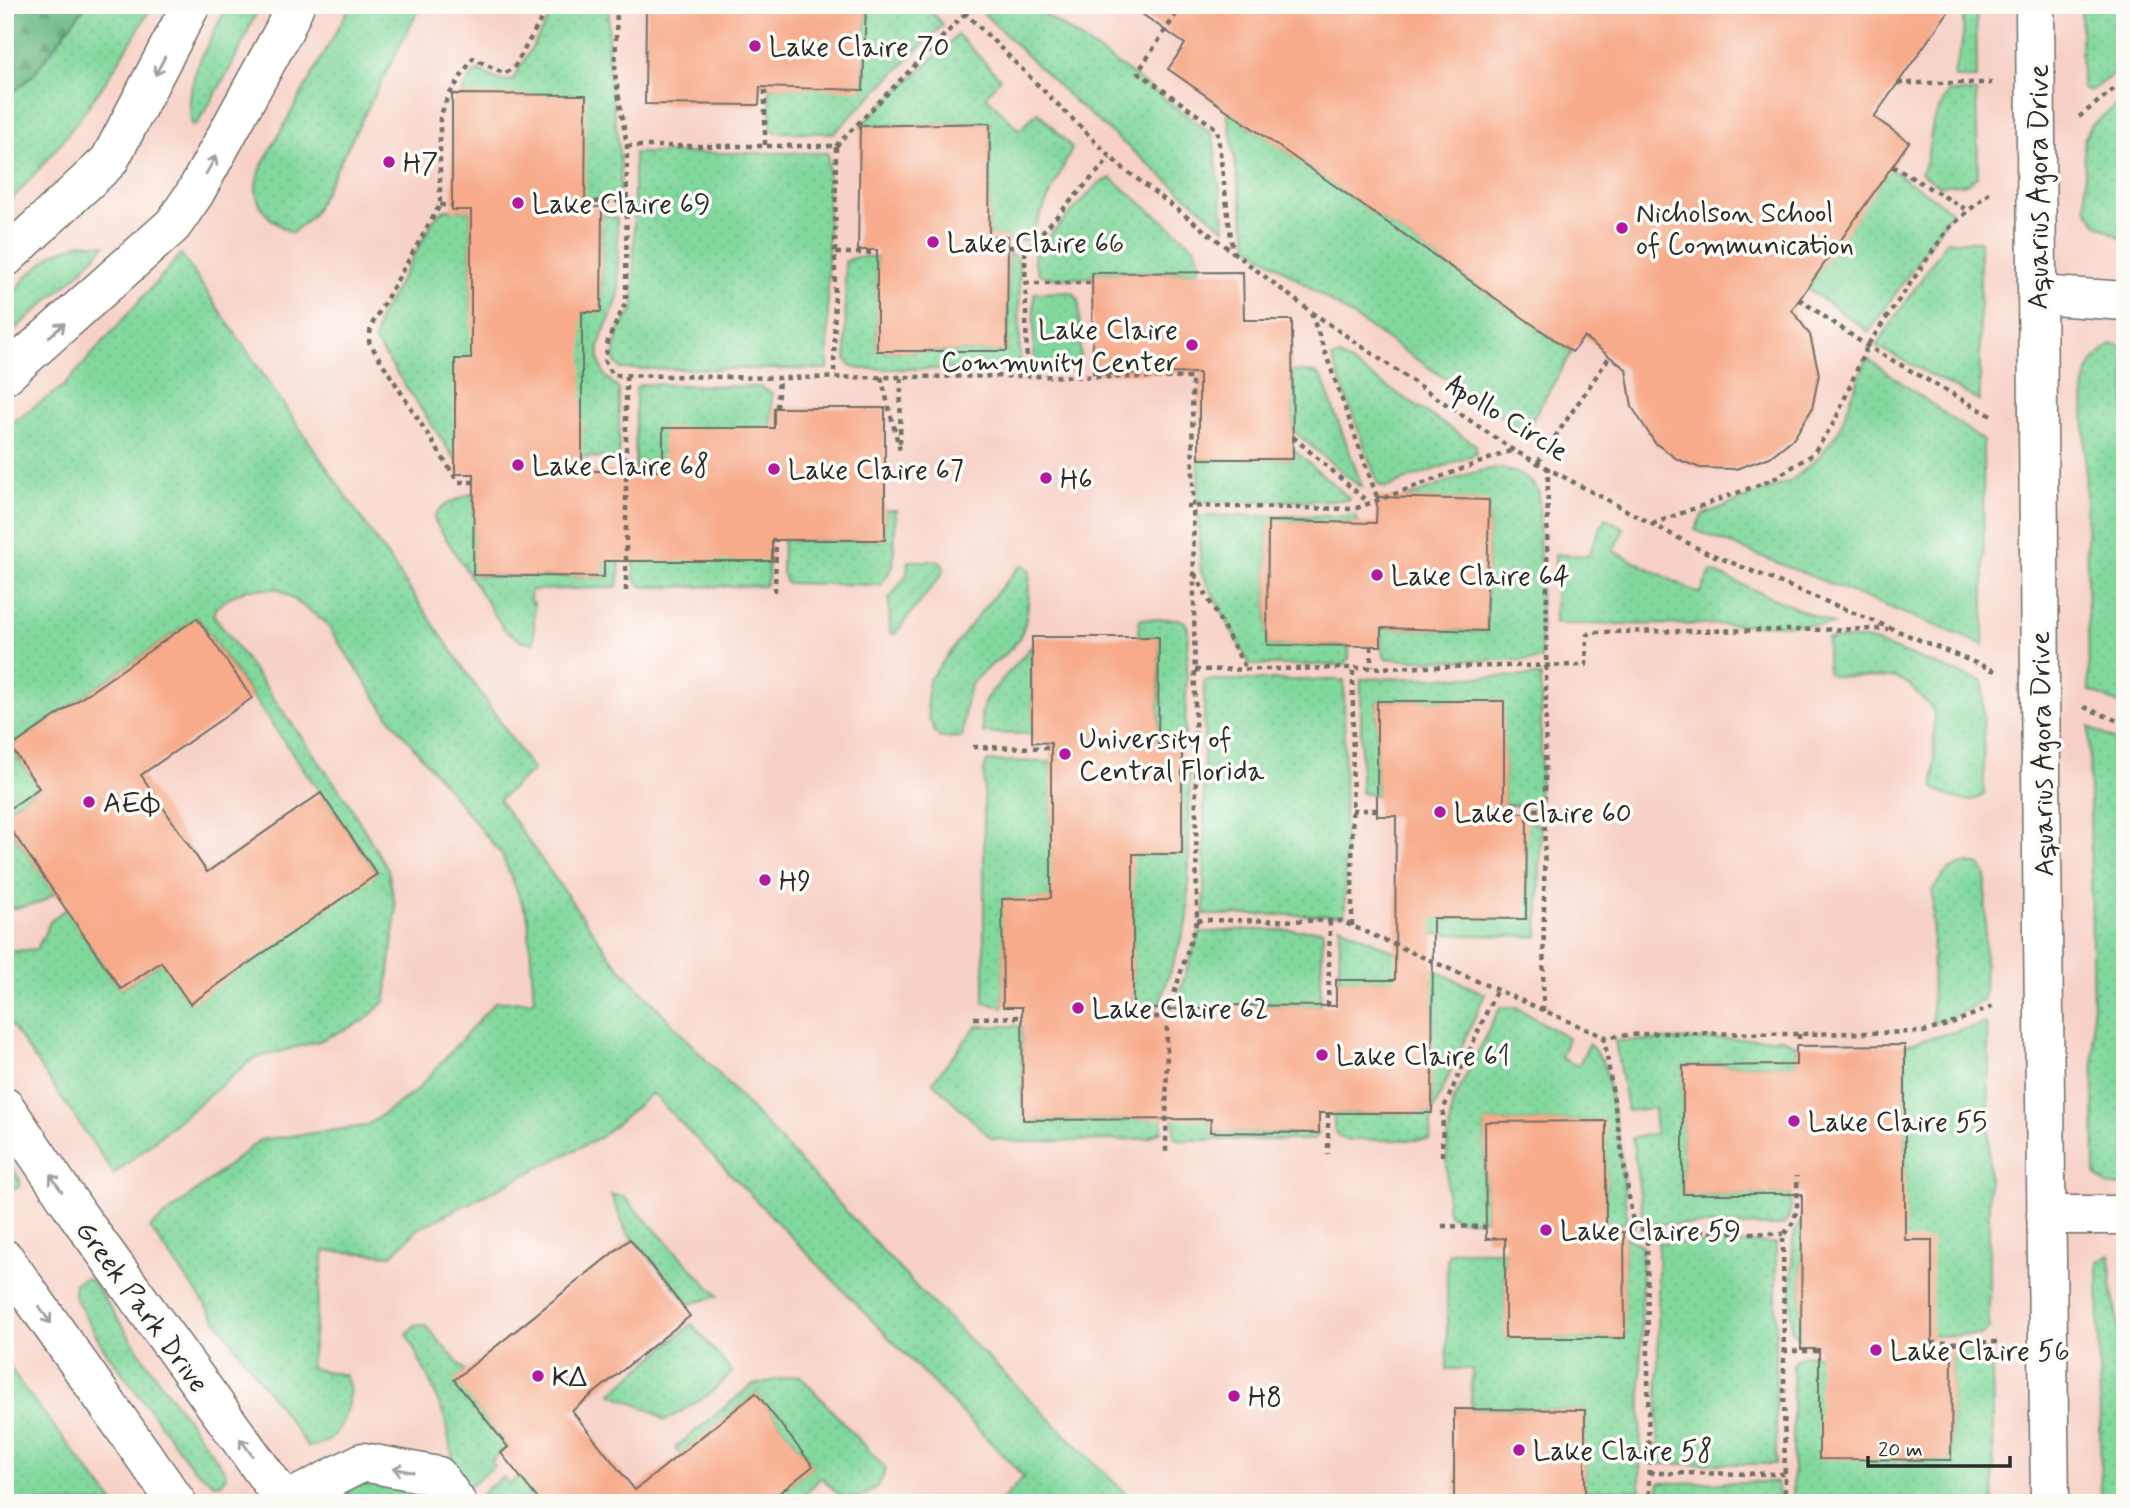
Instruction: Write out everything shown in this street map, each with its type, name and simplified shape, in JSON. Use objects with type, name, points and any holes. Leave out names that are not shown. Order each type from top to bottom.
[{"type":"street","points":[[5,258],[109,161],[191,5]]},
{"type":"street","points":[[5,374],[173,225],[195,193],[295,5]]},
{"type":"street","name":"Aquarius Agora Drive","points":[[2035,5],[2050,1503]]},
{"type":"street","points":[[2038,295],[2125,301]]},
{"type":"street","name":"Greek Park Drive","points":[[5,1107],[78,1215],[285,1502]]},
{"type":"street","points":[[2046,1215],[2125,1215]]},
{"type":"street","points":[[5,1259],[177,1503]]},
{"type":"street","points":[[285,1502],[363,1462],[438,1476],[457,1503]]},
{"type":"path","points":[[474,482],[458,482],[369,342],[371,326],[440,205],[440,118],[447,98],[472,58],[506,74],[515,66],[549,5]]},
{"type":"path","points":[[617,5],[615,74],[627,146],[626,302],[608,340],[605,362],[613,375],[779,378],[1192,378],[1189,506],[1194,572],[1197,920],[1167,1017],[1166,1153]]},
{"type":"path","name":"Apollo Circle","points":[[957,5],[1111,158],[1310,311],[1513,450],[1701,550],[2125,724]]},
{"type":"path","points":[[1182,5],[1138,72],[1217,129],[1233,253]]},
{"type":"path","points":[[834,377],[836,146],[965,14]]},
{"type":"path","points":[[2077,119],[2125,80]]},
{"type":"path","points":[[1898,83],[2036,83]]},
{"type":"path","points":[[765,87],[765,146]]},
{"type":"path","points":[[627,146],[836,146]]},
{"type":"path","points":[[1027,376],[1025,251],[1111,158]]},
{"type":"path","points":[[1892,166],[1969,211]]},
{"type":"path","points":[[1652,524],[1772,480],[1813,454],[1835,421],[1867,346],[1948,229],[1992,190]]},
{"type":"path","points":[[585,202],[626,201]]},
{"type":"path","points":[[440,205],[452,205]]},
{"type":"path","points":[[1008,247],[1028,247]]},
{"type":"path","points":[[836,253],[878,253]]},
{"type":"path","points":[[1025,283],[1092,283]]},
{"type":"path","points":[[1799,299],[1867,346],[2038,443]]},
{"type":"path","points":[[1310,311],[1377,497]]},
{"type":"path","points":[[1538,462],[1610,356]]},
{"type":"path","points":[[626,376],[626,592]]},
{"type":"path","points":[[881,377],[900,451],[901,377]]},
{"type":"path","points":[[777,408],[779,378]]},
{"type":"path","points":[[1293,437],[1369,504]]},
{"type":"path","points":[[1189,506],[1354,509],[1513,450]]},
{"type":"path","points":[[1543,1011],[1548,467]]},
{"type":"path","points":[[775,540],[775,592]]},
{"type":"path","points":[[1194,572],[1246,669]]},
{"type":"path","points":[[1195,670],[1586,665],[1586,639],[1587,635],[1593,632],[1892,629]]},
{"type":"path","points":[[1371,646],[1371,667]]},
{"type":"path","points":[[1352,926],[1353,668]]},
{"type":"path","points":[[1158,746],[1195,745]]},
{"type":"path","points":[[972,747],[1051,748]]},
{"type":"path","points":[[1504,809],[1546,810]]},
{"type":"path","points":[[1352,810],[1377,810]]},
{"type":"path","points":[[1197,920],[1341,922],[1604,1037],[1660,1033],[1923,1032],[1994,1006]]},
{"type":"path","points":[[1328,1006],[1330,922]]},
{"type":"path","points":[[1442,1156],[1443,1110],[1496,991]]},
{"type":"path","points":[[974,1018],[1022,1017]]},
{"type":"path","points":[[1154,1017],[1167,1017]]},
{"type":"path","points":[[1799,1034],[1799,1045]]},
{"type":"path","points":[[1604,1037],[1634,1229]]},
{"type":"path","points":[[1328,1113],[1328,1154]]},
{"type":"path","points":[[1606,1229],[1783,1234],[1791,1228],[1797,1214],[1797,1176]]},
{"type":"path","points":[[1442,1226],[1486,1227]]},
{"type":"path","points":[[1647,1230],[1649,1503]]},
{"type":"path","points":[[1783,1234],[1785,1503]]},
{"type":"path","points":[[1932,1343],[2000,1342]]},
{"type":"path","points":[[1783,1351],[1819,1351]]},
{"type":"path","points":[[1649,1473],[1784,1474]]},
{"type":"shaded area","name":"University of Central Florida","points":[[5,5],[2125,5],[2125,1503],[5,1503]]},
{"type":"green space","points":[[5,5],[86,5],[32,76],[5,99]]},
{"type":"green space","points":[[86,5],[150,5],[134,37],[101,89],[65,138],[5,206],[5,99],[32,76]]},
{"type":"green space","points":[[228,5],[259,5],[223,81],[196,125],[192,126],[190,109],[194,78],[205,49]]},
{"type":"green space","points":[[351,5],[421,5],[312,216],[292,233],[266,214],[256,194],[257,182],[263,163]]},
{"type":"green space","points":[[557,5],[609,5],[609,71],[621,174],[617,196],[611,199],[585,198],[462,94],[465,84],[478,70],[498,80],[512,81]]},
{"type":"green space","points":[[866,5],[926,5],[943,25],[834,133],[775,132],[771,126],[769,87],[863,89]]},
{"type":"green space","points":[[975,5],[1031,5],[1126,70],[1213,135],[1225,229],[1075,102]]},
{"type":"green space","points":[[1961,5],[1976,5],[1977,78],[1955,78],[1963,37]]},
{"type":"green space","points":[[2081,5],[2125,5],[2125,65],[2091,91],[2082,88]]},
{"type":"green space","points":[[958,35],[1000,78],[986,96],[1019,130],[1038,112],[1072,148],[1031,235],[1025,240],[1009,241],[1008,236],[989,236],[990,123],[860,126]]},
{"type":"green space","points":[[1948,92],[1976,92],[1978,176],[1969,183],[1939,186],[1921,173],[1927,160],[1933,122]]},
{"type":"green space","points":[[2125,98],[2125,241],[2096,223],[2086,207],[2084,140],[2091,126]]},
{"type":"green space","points":[[1227,110],[1572,352],[1525,432],[1248,246]]},
{"type":"green space","points":[[634,153],[828,153],[828,369],[621,369],[614,360],[617,334],[634,308]]},
{"type":"green space","points":[[1889,168],[1952,211],[1869,332],[1807,288]]},
{"type":"green space","points":[[1111,178],[1195,247],[1199,257],[1199,272],[1092,273],[1092,277],[1057,279],[1039,274],[1034,261],[1035,251],[1098,184]]},
{"type":"green space","points":[[446,209],[471,210],[471,311],[601,312],[602,214],[617,218],[619,294],[603,332],[599,352],[604,374],[619,390],[619,460],[603,460],[602,457],[455,459],[375,341],[378,320],[436,216]]},
{"type":"green space","points":[[1947,241],[1980,241],[1980,401],[1876,346]]},
{"type":"green space","points":[[81,243],[105,245],[77,275],[5,338],[5,305],[27,276],[53,254]]},
{"type":"green space","points":[[181,254],[533,770],[499,800],[614,961],[919,1290],[1135,1503],[999,1503],[1024,1477],[652,1093],[601,1137],[419,1228],[392,1255],[324,1251],[310,1368],[345,1375],[349,1400],[344,1418],[330,1439],[308,1447],[150,1228],[260,1140],[366,1126],[416,1091],[495,1002],[534,1001],[528,917],[502,855],[389,717],[325,622],[279,589],[247,589],[230,597],[216,608],[213,614],[348,802],[388,870],[396,910],[386,1000],[364,1021],[319,1041],[253,1059],[114,1174],[5,1016],[5,952],[37,949],[51,920],[66,909],[121,989],[161,962],[377,873],[197,618],[11,747],[39,788],[5,811],[5,427],[64,386]]},
{"type":"green space","points":[[1008,254],[1019,262],[1020,369],[860,369],[846,360],[845,262],[848,260],[856,257],[877,257],[877,351],[1007,351]]},
{"type":"green space","points":[[1034,293],[1073,293],[1079,300],[1080,367],[1058,371],[1036,367]]},
{"type":"green space","points":[[2113,344],[2125,349],[2125,707],[2089,690],[2084,384],[2094,361]]},
{"type":"green space","points":[[1340,356],[1476,445],[1476,454],[1385,488],[1378,484],[1332,358]]},
{"type":"green space","points":[[1867,358],[1983,441],[1984,645],[1695,530],[1702,515],[1791,481],[1819,457],[1838,432]]},
{"type":"green space","points":[[1292,371],[1316,373],[1322,378],[1362,486],[1293,431]]},
{"type":"green space","points":[[651,384],[760,387],[772,393],[768,578],[765,586],[645,587],[637,583],[634,577],[636,388]]},
{"type":"green space","points":[[1293,449],[1349,498],[1348,500],[1198,502],[1199,459],[1292,459]]},
{"type":"green space","points":[[1498,468],[1523,476],[1539,494],[1541,660],[1385,658],[1381,646],[1381,628],[1486,631],[1489,501],[1405,498],[1463,476]]},
{"type":"green space","points":[[605,477],[621,485],[617,586],[531,590],[530,603],[534,602],[534,643],[520,640],[504,629],[434,518],[446,505],[474,493],[474,575],[603,577]]},
{"type":"green space","points":[[885,510],[896,510],[893,566],[881,585],[786,583],[782,572],[783,540],[885,540]]},
{"type":"green space","points":[[1198,516],[1355,516],[1359,522],[1268,522],[1267,645],[1349,646],[1349,658],[1344,665],[1250,665],[1201,572]]},
{"type":"green space","points":[[1605,518],[1624,528],[1613,551],[1700,594],[1711,571],[1835,625],[1555,624],[1555,554],[1588,556]]},
{"type":"green space","points":[[908,561],[940,561],[944,568],[895,634],[892,634],[889,599],[907,574]]},
{"type":"green space","points":[[1024,565],[1030,570],[1027,611],[1021,634],[1003,656],[972,683],[966,702],[962,737],[940,738],[929,718],[929,680],[984,608],[1016,570]]},
{"type":"green space","points":[[1140,619],[1178,619],[1185,622],[1188,629],[1185,735],[1159,735],[1159,638],[1138,637]]},
{"type":"green space","points":[[1827,639],[1866,639],[1983,682],[1984,794],[1972,800],[1959,800],[1934,788],[1934,711],[1909,684],[1896,678],[1834,676],[1827,672]]},
{"type":"green space","points":[[1032,646],[1032,734],[983,733],[981,713],[986,698]]},
{"type":"green space","points":[[1541,676],[1541,777],[1537,803],[1532,806],[1504,805],[1503,701],[1377,701],[1377,795],[1361,793],[1361,679]]},
{"type":"green space","points":[[1204,680],[1344,680],[1345,915],[1204,915]]},
{"type":"green space","points":[[2089,727],[2113,739],[2125,762],[2125,1186],[2108,1186],[2095,1174]]},
{"type":"green space","points":[[987,761],[1051,762],[1051,854],[1182,854],[1182,766],[1190,766],[1188,919],[1159,1005],[1154,1009],[1133,1009],[1133,898],[1003,899],[1003,1007],[984,1003],[984,770]]},
{"type":"green space","points":[[5,821],[55,893],[39,903],[10,909],[5,916]]},
{"type":"green space","points":[[1527,821],[1535,823],[1541,829],[1538,937],[1414,933],[1401,917]]},
{"type":"green space","points":[[1969,863],[1980,865],[1986,875],[1984,1000],[1953,1017],[1932,1023],[1933,892],[1946,872]]},
{"type":"green space","points":[[1340,926],[1485,994],[1432,1113],[1432,981],[1339,980]]},
{"type":"green space","points":[[1323,930],[1320,1006],[1212,1006],[1210,1132],[1319,1133],[1312,1140],[1182,1140],[1174,1137],[1175,1028],[1180,992],[1187,968],[1199,933]]},
{"type":"green space","points":[[1500,1007],[1516,1007],[1568,1038],[1561,1058],[1578,1066],[1589,1044],[1603,1061],[1620,1147],[1627,1219],[1624,1223],[1606,1223],[1605,1121],[1485,1122],[1486,1219],[1462,1220],[1449,1215],[1447,1151],[1452,1104]]},
{"type":"green space","points":[[1986,1023],[1989,1059],[1989,1329],[1981,1335],[1932,1336],[1802,1239],[1801,1341],[1791,1329],[1795,1231],[1805,1216],[1905,1176],[1905,1045]]},
{"type":"green space","points":[[976,1026],[1022,1026],[1023,1120],[1153,1119],[1164,1061],[1162,1131],[1148,1138],[1119,1140],[1017,1142],[991,1138],[933,1082]]},
{"type":"green space","points":[[1782,1038],[1796,1045],[1796,1065],[1683,1066],[1683,1194],[1791,1194],[1788,1219],[1783,1226],[1644,1222],[1632,1138],[1656,1133],[1654,1108],[1627,1111],[1615,1041]]},
{"type":"green space","points":[[1334,1113],[1432,1113],[1430,1140],[1345,1140],[1338,1135],[1334,1125]]},
{"type":"green space","points":[[5,1158],[20,1180],[19,1187],[5,1189]]},
{"type":"green space","points":[[611,1195],[623,1196],[718,1296],[690,1304],[626,1231]]},
{"type":"green space","points":[[1624,1237],[1642,1245],[1640,1491],[1585,1490],[1585,1410],[1471,1409],[1472,1369],[1447,1369],[1447,1260],[1449,1253],[1454,1251],[1505,1251],[1506,1338],[1624,1338]]},
{"type":"green space","points":[[1658,1243],[1776,1243],[1776,1464],[1658,1464]]},
{"type":"green space","points":[[2110,1255],[2111,1284],[2125,1368],[2125,1503],[2101,1503],[2098,1262]]},
{"type":"green space","points":[[86,1278],[93,1282],[155,1375],[225,1471],[226,1476],[222,1483],[214,1484],[192,1467],[103,1347],[74,1296],[75,1283]]},
{"type":"green space","points":[[692,1324],[732,1372],[710,1394],[665,1421],[611,1393]]},
{"type":"green space","points":[[415,1325],[425,1325],[465,1371],[455,1380],[508,1447],[491,1461],[495,1466],[469,1486],[454,1465],[445,1419],[407,1334]]},
{"type":"green space","points":[[1989,1351],[1992,1363],[1994,1503],[1793,1503],[1793,1366],[1797,1359],[1819,1355],[1951,1460],[1952,1352]]},
{"type":"green space","points":[[5,1359],[20,1383],[114,1503],[5,1503]]},
{"type":"green space","points":[[799,1375],[886,1469],[872,1491],[848,1499],[837,1493],[821,1477],[797,1503],[767,1503],[813,1466],[756,1393],[680,1455],[675,1448],[752,1385]]},
{"type":"green space","points":[[361,1475],[416,1490],[426,1503],[355,1503],[347,1493]]},
{"type":"green space","points":[[520,1476],[541,1503],[486,1503],[480,1494],[503,1477],[509,1484]]},
{"type":"green space","points":[[1659,1483],[1776,1483],[1779,1503],[1659,1503]]},
{"type":"building","name":"Lake Claire 70","points":[[646,5],[866,5],[863,90],[760,87],[759,105],[645,104]]},
{"type":"building","name":"Nicholson School of Communication","points":[[1129,5],[1953,5],[1874,117],[1909,142],[1792,310],[1810,335],[1819,374],[1812,409],[1794,438],[1770,457],[1736,469],[1700,468],[1677,459],[1655,443],[1632,407],[1626,369],[1584,337],[1572,352],[1168,69],[1185,44]]},
{"type":"building","points":[[452,94],[586,95],[585,207],[602,207],[601,312],[582,312],[582,471],[663,471],[663,428],[774,428],[774,408],[885,408],[885,540],[772,540],[772,561],[604,561],[604,577],[473,575],[474,474],[455,474],[455,359],[471,359],[471,210],[452,210]]},
{"type":"building","name":"Lake Claire 66","points":[[990,123],[989,236],[1008,236],[1007,351],[877,351],[877,250],[858,250],[860,126]]},
{"type":"building","name":"Lake Claire Community Center","points":[[1243,272],[1244,320],[1292,320],[1293,459],[1199,459],[1199,373],[1093,374],[1092,273]]},
{"type":"building","name":"Lake Claire 64","points":[[1377,497],[1489,500],[1486,631],[1381,628],[1381,646],[1267,645],[1268,521],[1376,523]]},
{"type":"building","name":"AEΦ","points":[[197,618],[252,698],[141,775],[207,872],[321,793],[377,874],[190,1004],[161,962],[121,989],[5,821],[5,812],[39,788],[11,747]]},
{"type":"building","points":[[1032,637],[1159,637],[1158,750],[1182,750],[1182,854],[1133,854],[1133,1009],[1212,1009],[1212,1005],[1336,1006],[1336,980],[1395,980],[1396,816],[1377,816],[1377,701],[1504,701],[1504,813],[1527,813],[1526,919],[1433,918],[1432,1113],[1319,1113],[1319,1133],[1210,1132],[1211,1119],[1023,1120],[1022,1007],[1003,1007],[1002,899],[1051,898],[1051,743],[1032,742]]},
{"type":"building","points":[[1905,1045],[1905,1240],[1932,1240],[1932,1352],[1952,1352],[1951,1460],[1819,1459],[1819,1349],[1801,1349],[1802,1194],[1683,1194],[1683,1066],[1796,1065],[1796,1046]]},
{"type":"building","name":"Lake Claire 59","points":[[1606,1121],[1606,1232],[1624,1232],[1625,1338],[1505,1338],[1505,1238],[1486,1239],[1485,1122]]},
{"type":"building","name":"ΚΔ","points":[[630,1239],[690,1316],[572,1411],[635,1490],[756,1393],[813,1466],[767,1503],[541,1503],[501,1453],[508,1447],[454,1380]]},
{"type":"building","name":"Lake Claire 58","points":[[1454,1409],[1585,1410],[1585,1503],[1454,1503]]},
{"type":"place","name":"Lake Claire 70","points":[[755,46]]},
{"type":"place","name":"H7","points":[[389,162]]},
{"type":"place","name":"Lake Claire 69","points":[[518,203]]},
{"type":"place","name":"Nicholson School of Communication","points":[[1622,228]]},
{"type":"place","name":"Lake Claire 66","points":[[933,242]]},
{"type":"place","name":"Lake Claire Community Center","points":[[1192,345]]},
{"type":"place","name":"Lake Claire 68","points":[[518,465]]},
{"type":"place","name":"Lake Claire 67","points":[[774,469]]},
{"type":"place","name":"H6","points":[[1046,478]]},
{"type":"place","name":"Lake Claire 64","points":[[1377,575]]},
{"type":"place","name":"University of Central Florida","points":[[1065,754]]},
{"type":"place","name":"AEΦ","points":[[89,802]]},
{"type":"place","name":"Lake Claire 60","points":[[1440,812]]},
{"type":"place","name":"H9","points":[[765,880]]},
{"type":"place","name":"Lake Claire 62","points":[[1078,1008]]},
{"type":"place","name":"Lake Claire 61","points":[[1322,1055]]},
{"type":"place","name":"Lake Claire 55","points":[[1794,1121]]},
{"type":"place","name":"Lake Claire 59","points":[[1546,1230]]},
{"type":"place","name":"Lake Claire 56","points":[[1876,1350]]},
{"type":"place","name":"ΚΔ","points":[[538,1376]]},
{"type":"place","name":"H8","points":[[1234,1396]]},
{"type":"place","name":"Lake Claire 58","points":[[1519,1450]]}]
